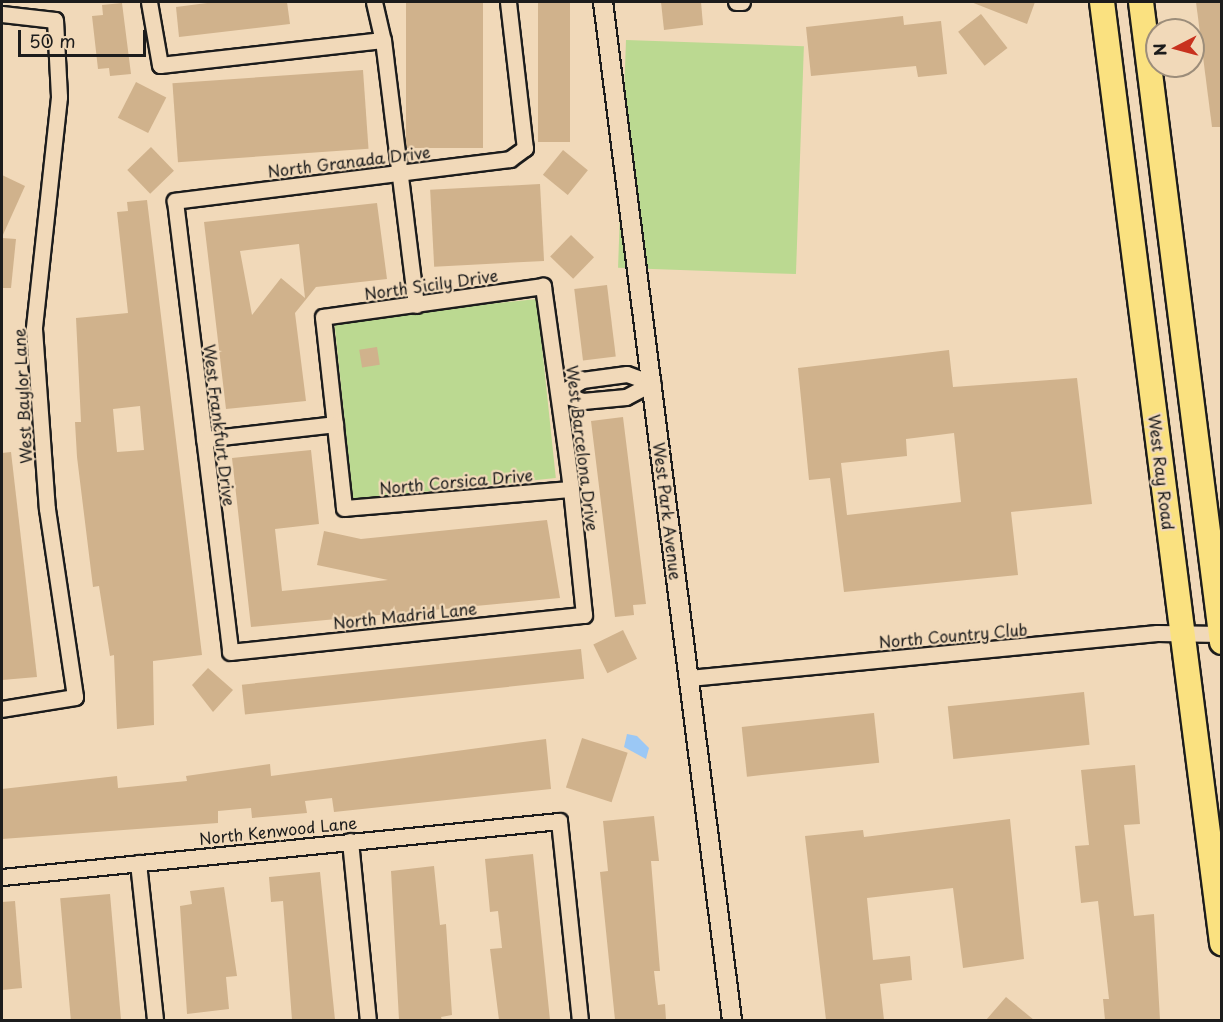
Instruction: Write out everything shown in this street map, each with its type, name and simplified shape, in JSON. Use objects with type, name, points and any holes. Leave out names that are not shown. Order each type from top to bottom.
[{"type":"main road","name":"West Ray Road","points":[[1102,2],[1221,943]]},
{"type":"main road","points":[[1141,2],[1221,636]]},
{"type":"street","points":[[149,2],[160,65],[383,40]]},
{"type":"street","points":[[374,2],[383,40],[416,305]]},
{"type":"street","name":"North Granada Drive","points":[[174,201],[510,159],[525,148],[508,2]]},
{"type":"street","name":"West Park Avenue","points":[[603,2],[732,1020]]},
{"type":"street","points":[[736,2],[742,2]]},
{"type":"street","name":"West Baylor Lane","points":[[2,14],[55,20],[59,96],[35,341],[47,509],[75,697],[2,710]]},
{"type":"street","name":"West Frankfurt Drive","points":[[174,201],[230,652]]},
{"type":"street","name":"North Sicily Drive","points":[[334,424],[323,317],[543,286]]},
{"type":"street","name":"West Barcelona Drive","points":[[543,286],[571,489],[584,615]]},
{"type":"street","points":[[559,394],[582,380],[627,374],[652,383]]},
{"type":"street","points":[[559,394],[583,401],[626,397],[652,383]]},
{"type":"street","points":[[204,439],[334,424]]},
{"type":"street","name":"North Corsica Drive","points":[[334,424],[344,508],[571,489]]},
{"type":"street","name":"North Madrid Lane","points":[[230,652],[584,615]]},
{"type":"street","name":"North Country Club","points":[[689,678],[1182,633],[1221,636]]},
{"type":"street","name":"North Kenwood Lane","points":[[2,877],[559,821],[580,1020]]},
{"type":"street","points":[[350,841],[368,1020]]},
{"type":"street","points":[[138,863],[154,1020]]},
{"type":"green space","points":[[626,40],[804,46],[796,274],[618,268]]},
{"type":"green space","points":[[537,299],[556,478],[353,499],[334,320]]},
{"type":"water","points":[[627,734],[637,736],[649,748],[646,759],[624,747]]},
{"type":"building","points":[[215,2],[287,2],[290,24],[179,37],[176,7]]},
{"type":"building","points":[[406,2],[483,2],[483,148],[406,148]]},
{"type":"building","points":[[538,2],[570,2],[570,142],[538,142]]},
{"type":"building","points":[[661,2],[701,2],[703,25],[664,30]]},
{"type":"building","points":[[971,2],[1035,2],[1027,24]]},
{"type":"building","points":[[1196,2],[1221,2],[1221,127],[1212,127],[1205,72],[1205,18],[1198,18]]},
{"type":"building","points":[[122,3],[131,74],[110,76],[109,68],[98,69],[92,16],[103,15],[102,5]]},
{"type":"building","points":[[981,14],[1007,48],[985,66],[958,32]]},
{"type":"building","points":[[903,16],[904,25],[941,21],[947,74],[918,77],[916,66],[811,76],[806,27]]},
{"type":"building","points":[[363,70],[369,149],[178,162],[172,83]]},
{"type":"building","points":[[136,82],[166,97],[148,133],[118,118]]},
{"type":"building","points":[[151,147],[174,171],[150,194],[127,170]]},
{"type":"building","points":[[563,150],[588,170],[568,195],[543,175]]},
{"type":"building","points":[[2,175],[25,186],[2,237]]},
{"type":"building","points":[[540,184],[544,261],[434,267],[430,190]]},
{"type":"building","points":[[147,200],[202,655],[153,661],[154,725],[117,729],[114,655],[110,656],[99,586],[93,587],[77,457],[75,422],[81,422],[76,318],[128,313],[117,212],[128,211],[127,202]],"holes":[[[140,406],[144,450],[117,452],[113,409]]]},
{"type":"building","points":[[377,203],[387,279],[316,287],[295,313],[306,401],[226,409],[204,222]],"holes":[[[299,244],[305,298],[281,278],[252,315],[240,251]]]},
{"type":"building","points":[[571,235],[594,257],[573,279],[550,257]]},
{"type":"building","points":[[2,238],[16,239],[11,288],[2,288]]},
{"type":"building","points":[[607,285],[616,356],[583,360],[574,289]]},
{"type":"building","points":[[377,347],[380,365],[362,368],[359,350]]},
{"type":"building","points":[[949,350],[953,387],[1077,378],[1092,504],[1011,512],[1018,575],[844,592],[830,478],[809,480],[798,368]],"holes":[[[954,433],[961,502],[847,515],[841,463],[907,456],[906,439]]]},
{"type":"building","points":[[623,417],[646,604],[633,605],[634,615],[615,617],[591,421]]},
{"type":"building","points":[[311,450],[319,524],[275,529],[282,591],[388,580],[317,565],[324,531],[361,539],[547,520],[560,598],[251,627],[232,458]]},
{"type":"building","points":[[11,452],[37,677],[2,680],[2,453]]},
{"type":"building","points":[[623,630],[637,659],[607,673],[593,644]]},
{"type":"building","points":[[581,649],[584,679],[245,714],[242,685]]},
{"type":"building","points":[[208,668],[233,690],[213,712],[192,685]]},
{"type":"building","points":[[1084,692],[1090,745],[953,759],[948,706]]},
{"type":"building","points":[[874,713],[879,763],[747,777],[742,727]]},
{"type":"building","points":[[582,738],[628,753],[612,802],[566,787]]},
{"type":"building","points":[[546,739],[551,789],[334,812],[332,798],[305,801],[307,813],[252,818],[251,808],[218,811],[218,823],[2,839],[2,789],[117,776],[118,788],[187,781],[186,776],[270,764],[271,776]]},
{"type":"building","points":[[1135,765],[1140,824],[1124,825],[1134,916],[1154,914],[1160,1020],[1105,1020],[1103,999],[1109,999],[1098,901],[1081,903],[1075,846],[1089,845],[1081,770]]},
{"type":"building","points":[[654,816],[659,861],[651,861],[660,971],[654,971],[658,1005],[665,1004],[666,1020],[615,1020],[600,872],[608,871],[603,821]]},
{"type":"building","points":[[1010,819],[1024,959],[963,968],[953,888],[867,898],[873,960],[910,956],[912,980],[880,984],[884,1020],[826,1020],[805,836],[863,830],[864,837]]},
{"type":"building","points":[[533,854],[550,1020],[499,1020],[490,949],[502,948],[498,911],[490,912],[485,859]]},
{"type":"building","points":[[434,866],[440,925],[446,924],[452,1015],[441,1017],[442,1020],[399,1020],[391,871]]},
{"type":"building","points":[[320,872],[335,1020],[292,1020],[283,901],[271,902],[269,877]]},
{"type":"building","points":[[224,887],[237,976],[226,977],[229,1009],[187,1014],[180,906],[192,904],[190,891]]},
{"type":"building","points":[[110,894],[121,1020],[71,1020],[60,898]]},
{"type":"building","points":[[15,901],[22,988],[2,990],[2,902]]},
{"type":"building","points":[[1006,997],[1034,1020],[986,1020]]}]
